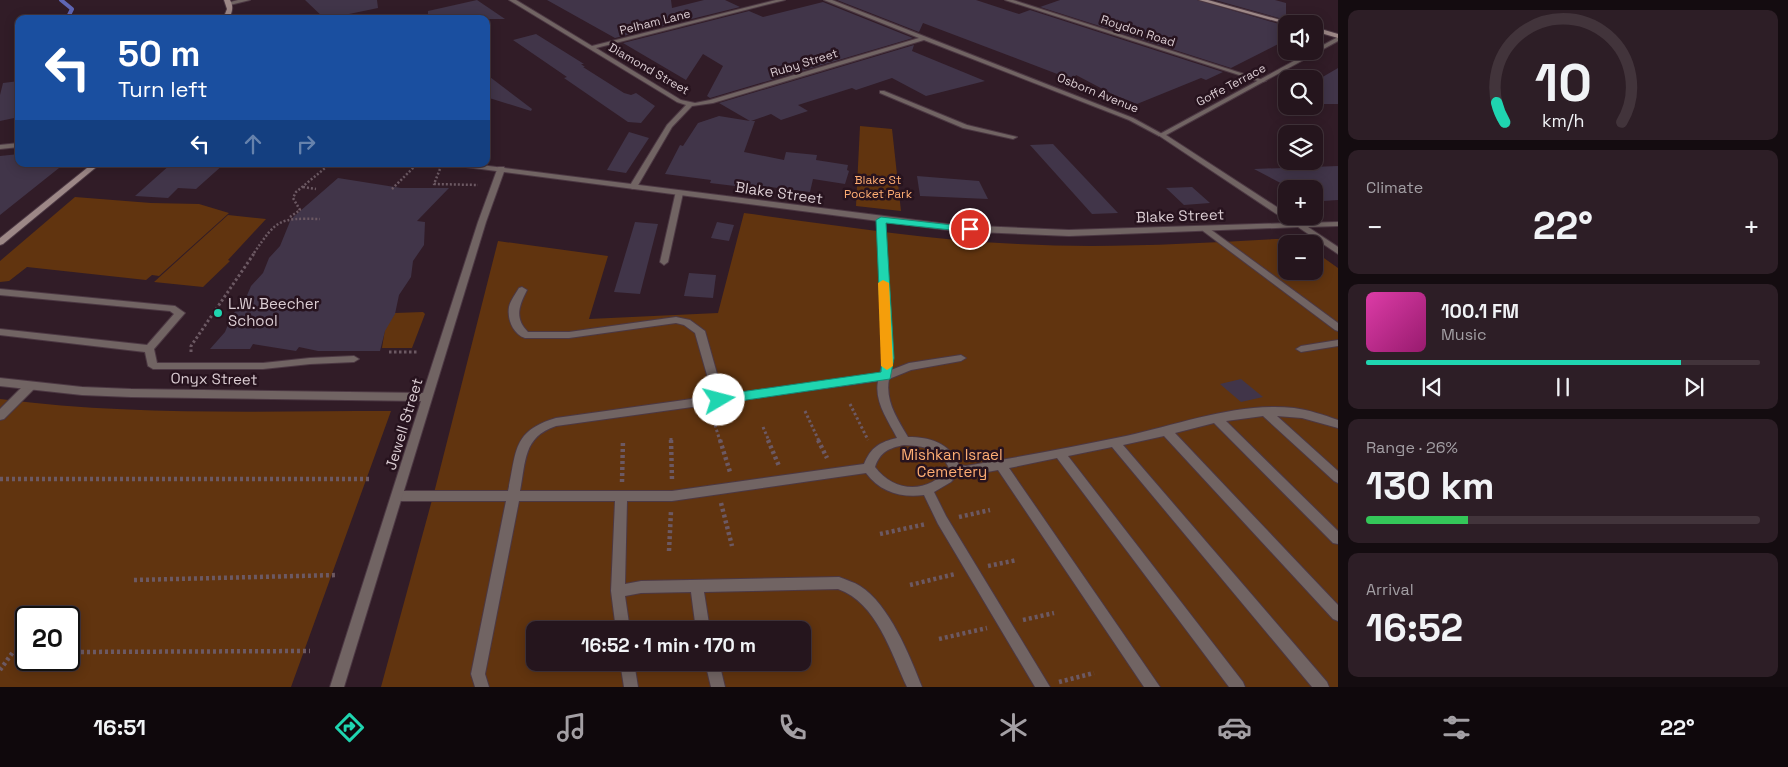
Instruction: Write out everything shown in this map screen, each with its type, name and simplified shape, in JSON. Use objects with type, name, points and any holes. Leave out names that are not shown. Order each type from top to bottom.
[{"type":"main road","points":[[1202,0],[1278,20]]},
{"type":"main road","points":[[228,2],[230,12],[228,15]]},
{"type":"main road","points":[[1323,33],[1338,37]]},
{"type":"main road","points":[[0,242],[92,167]]},
{"type":"street","points":[[228,2],[247,0]]},
{"type":"street","name":"Diamond Street","points":[[515,0],[672,97],[690,105],[669,126],[633,187]]},
{"type":"street","name":"Pelham Lane","points":[[591,48],[782,0]]},
{"type":"street","name":"Osborn Avenue","points":[[826,0],[1131,119],[1161,135],[1278,212]]},
{"type":"street","name":"Roydon Road","points":[[1008,0],[1263,81]]},
{"type":"street","name":"Goffe Terrace","points":[[1161,135],[1263,81],[1338,37]]},
{"type":"street","name":"Ruby Street","points":[[690,105],[710,102],[924,38]]},
{"type":"street","points":[[882,92],[965,127],[1013,138]]},
{"type":"street","points":[[0,147],[15,145]]},
{"type":"street","name":"Blake Street","points":[[480,167],[955,228],[1069,234],[1298,225]]},
{"type":"street","name":"Jewell Street","points":[[337,687],[482,222],[501,170]]},
{"type":"street","points":[[664,262],[679,193]]},
{"type":"street","points":[[881,220],[888,358],[886,376],[882,388],[883,399],[904,441]]},
{"type":"street","name":"Blake Street","points":[[1323,224],[1338,224]]},
{"type":"street","name":"Osborn Avenue","points":[[1298,225],[1338,251]]},
{"type":"street","points":[[1206,229],[1338,328]]},
{"type":"street","points":[[522,290],[514,307],[516,326],[525,335],[569,335],[676,320],[696,326],[700,331],[719,400]]},
{"type":"street","points":[[0,292],[172,308],[180,313],[149,349]]},
{"type":"street","points":[[0,332],[149,349]]},
{"type":"street","points":[[1302,349],[1338,343]]},
{"type":"street","points":[[149,349],[153,366],[263,366],[310,361],[354,360]]},
{"type":"street","points":[[482,687],[478,674],[523,448],[526,439],[537,428],[556,422],[886,376],[909,367],[960,358]]},
{"type":"street","name":"Onyx Street","points":[[0,382],[82,391],[428,397]]},
{"type":"street","points":[[0,416],[30,386]]},
{"type":"street","points":[[954,469],[966,471],[1001,465],[1167,432],[1217,419],[1266,412],[1292,412],[1338,424]]},
{"type":"street","points":[[1266,412],[1338,478]]},
{"type":"street","points":[[1217,419],[1338,539]]},
{"type":"street","points":[[1167,432],[1338,615]]},
{"type":"street","points":[[920,441],[936,445],[951,458],[954,469],[949,478],[939,486],[927,490],[908,492],[880,483],[869,468],[872,457],[877,450],[888,444],[920,441]]},
{"type":"street","points":[[1115,442],[1322,687]]},
{"type":"street","points":[[1060,454],[1238,687]]},
{"type":"street","points":[[1001,465],[1153,687]]},
{"type":"street","points":[[398,496],[672,496],[869,468]]},
{"type":"street","points":[[927,490],[942,520],[1043,686]]},
{"type":"street","points":[[622,496],[618,591],[622,621]]},
{"type":"street","points":[[618,591],[641,587],[839,583],[857,590],[867,599],[882,620],[914,687]]},
{"type":"street","points":[[697,587],[702,621]]},
{"type":"street","points":[[628,671],[630,687]]},
{"type":"street","points":[[714,671],[718,687]]},
{"type":"path","points":[[191,356],[191,346],[270,230],[300,210],[292,198],[296,192],[326,167]]},
{"type":"path","points":[[392,189],[415,167]]},
{"type":"path","points":[[440,169],[434,184],[478,185]]},
{"type":"path","points":[[302,187],[316,189]]},
{"type":"path","points":[[289,218],[320,219]]},
{"type":"path","points":[[389,352],[418,352]]},
{"type":"path","points":[[850,404],[869,441],[877,450]]},
{"type":"path","points":[[805,411],[833,472]]},
{"type":"path","points":[[716,425],[735,486]]},
{"type":"path","points":[[763,427],[785,479]]},
{"type":"path","points":[[669,551],[672,496],[671,438]]},
{"type":"path","points":[[622,496],[623,440]]},
{"type":"path","points":[[0,479],[370,479]]},
{"type":"path","points":[[718,489],[732,546]]},
{"type":"path","points":[[134,580],[338,575]]},
{"type":"path","points":[[80,652],[310,651]]},
{"type":"path","points":[[0,670],[15,652]]},
{"type":"path","points":[[1043,686],[1094,673]]},
{"type":"green space","name":"Blake St Pocket Park","points":[[860,126],[892,129],[901,211],[856,206]]},
{"type":"green space","points":[[75,197],[151,203],[199,204],[229,213],[159,276],[152,275],[146,280],[27,267],[9,281],[0,282],[0,261]]},
{"type":"green space","name":"Mishkan Israel Cemetery","points":[[744,213],[915,236],[1018,244],[1122,246],[1278,239],[1278,280],[1323,280],[1323,257],[1338,268],[1338,687],[381,687],[435,489],[498,241],[608,256],[589,319],[718,313]]},
{"type":"green space","points":[[228,215],[266,219],[228,260],[230,261],[203,287],[154,282]]},
{"type":"green space","points":[[423,312],[425,314],[412,348],[382,348],[385,329],[395,313]]},
{"type":"green space","points":[[0,399],[97,408],[146,410],[244,412],[391,411],[291,687],[0,687]]},
{"type":"building","points":[[305,0],[377,0],[378,8],[344,15],[321,15]]},
{"type":"building","points":[[477,0],[505,19],[490,19],[490,15],[428,15],[428,11]]},
{"type":"building","points":[[547,0],[671,0],[672,8],[704,0],[725,0],[740,7],[615,38]]},
{"type":"building","points":[[837,0],[976,0],[1019,14],[1030,10],[1223,72],[1206,80],[1201,78],[1137,104],[1114,95],[1076,75],[1073,80],[923,23],[919,32]]},
{"type":"building","points":[[1060,0],[1197,0],[1278,24],[1278,44],[1231,68],[1040,7]]},
{"type":"building","points":[[1215,0],[1275,0],[1286,3],[1286,15],[1278,15],[1278,18]]},
{"type":"building","points":[[823,2],[913,38],[710,98],[707,96],[723,66],[703,54],[686,80],[623,43],[749,11],[763,17]]},
{"type":"building","points":[[536,34],[584,64],[581,64],[585,67],[583,67],[624,93],[631,95],[636,93],[655,106],[641,123],[628,122],[513,40]]},
{"type":"building","points":[[914,45],[912,51],[985,81],[926,96],[892,78],[856,90],[852,88],[798,105],[808,111],[781,120],[771,114],[751,121],[755,121],[744,152],[784,160],[786,152],[817,155],[816,160],[848,165],[847,170],[849,171],[845,184],[813,179],[810,192],[761,186],[760,189],[710,183],[711,180],[665,174],[680,145],[683,146],[698,123],[719,116],[750,121],[719,103]]},
{"type":"building","points":[[1338,68],[1338,104],[1323,104],[1323,77]]},
{"type":"building","points":[[490,77],[532,109],[531,111],[490,98]]},
{"type":"building","points":[[15,82],[15,118],[0,121],[0,95],[3,83]]},
{"type":"building","points":[[629,132],[649,138],[626,173],[607,170]]},
{"type":"building","points":[[1053,144],[1118,213],[1092,214],[1030,145]]},
{"type":"building","points":[[15,154],[15,167],[60,167],[0,215],[0,156]]},
{"type":"building","points":[[1338,166],[1338,200],[1323,201],[1323,180],[1278,180],[1278,182],[1254,169],[1323,170],[1323,167]]},
{"type":"building","points":[[168,167],[221,167],[196,189],[178,188],[168,198],[135,196]]},
{"type":"building","points":[[917,176],[979,181],[988,199],[920,196]]},
{"type":"building","points":[[338,178],[401,188],[449,188],[417,221],[425,222],[424,245],[413,261],[411,277],[399,295],[395,314],[385,331],[380,351],[318,351],[299,347],[296,351],[253,344],[250,349],[210,349],[225,332],[232,315],[245,300],[251,286],[263,273],[269,258],[280,246],[291,219]]},
{"type":"building","points":[[1192,187],[1210,203],[1184,205],[1166,188]]},
{"type":"building","points":[[635,222],[658,224],[640,294],[614,292]]},
{"type":"building","points":[[717,222],[734,225],[729,241],[711,238]]},
{"type":"building","points":[[689,273],[716,275],[713,298],[684,296]]},
{"type":"building","points":[[1241,379],[1263,397],[1241,402],[1220,384]]},
{"type":"waterway","points":[[61,0],[72,9],[69,15]]},
{"type":"slow traffic","points":[[883,283],[887,366]]},
{"type":"place","name":"L.W. Beecher School","points":[[218,313]]},
{"type":"route","points":[[719,400],[886,376],[888,358],[881,220],[970,229]]}]
